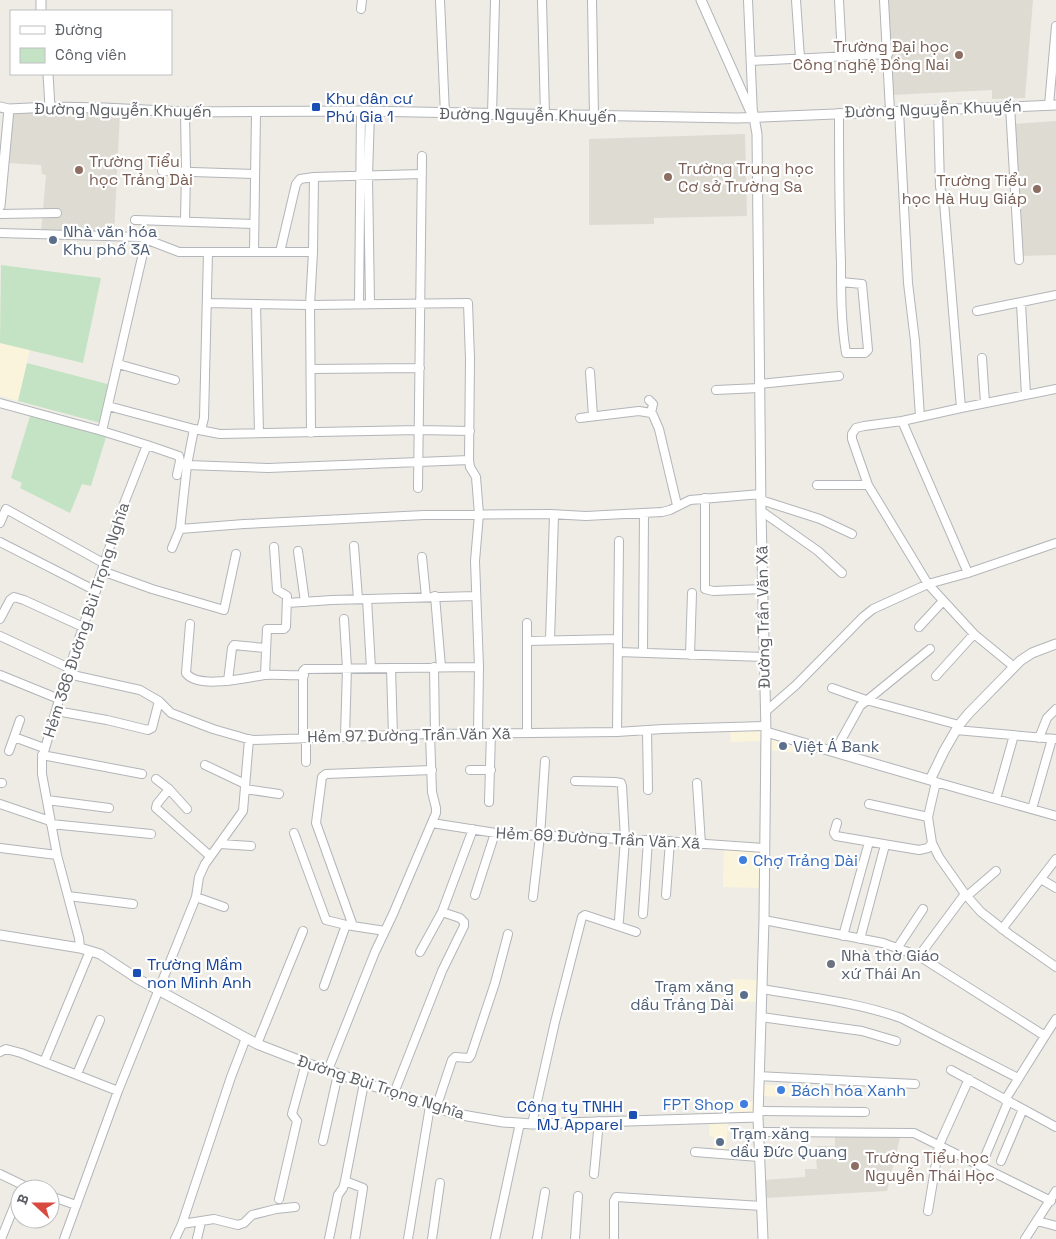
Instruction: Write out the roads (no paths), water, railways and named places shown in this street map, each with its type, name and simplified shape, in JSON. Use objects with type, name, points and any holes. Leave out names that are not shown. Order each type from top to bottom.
[{"type":"street","points":[[361,9],[362,0]]},
{"type":"street","points":[[440,0],[444,114]]},
{"type":"street","points":[[492,114],[495,0]]},
{"type":"street","points":[[542,0],[545,115]]},
{"type":"street","points":[[592,0],[594,116]]},
{"type":"street","name":"Đường Trần Văn Xã","points":[[701,0],[750,110],[754,115],[757,134],[759,387],[766,729],[764,920],[758,1114]]},
{"type":"street","points":[[748,0],[754,115]]},
{"type":"street","points":[[796,0],[800,58]]},
{"type":"street","points":[[839,0],[842,56]]},
{"type":"street","points":[[884,0],[895,111],[908,283],[915,341],[920,417]]},
{"type":"street","points":[[1053,105],[1056,26]]},
{"type":"street","points":[[751,61],[888,54]]},
{"type":"street","points":[[48,75],[50,107]]},
{"type":"street","name":"Đường Nguyễn Khuyến","points":[[4,108],[50,107],[185,112],[366,112],[594,116],[839,114],[1053,105]]},
{"type":"street","points":[[1010,106],[1019,260]]},
{"type":"street","points":[[0,204],[4,108]]},
{"type":"street","points":[[938,109],[940,187],[944,197],[961,408]]},
{"type":"street","points":[[185,112],[185,221]]},
{"type":"street","points":[[254,252],[256,112]]},
{"type":"street","points":[[359,304],[366,112]]},
{"type":"street","points":[[839,114],[841,282],[842,330],[846,353],[865,353],[868,350],[862,284],[841,282]]},
{"type":"street","points":[[418,488],[422,156]]},
{"type":"street","points":[[162,171],[254,174]]},
{"type":"street","points":[[280,252],[296,184],[300,179],[422,174]]},
{"type":"street","points":[[364,176],[370,303]]},
{"type":"street","points":[[311,433],[310,305],[314,177]]},
{"type":"street","points":[[0,214],[57,213]]},
{"type":"street","points":[[135,220],[254,224]]},
{"type":"street","points":[[0,233],[140,237],[178,252],[313,252]]},
{"type":"street","points":[[102,431],[146,240]]},
{"type":"street","points":[[172,548],[180,529],[187,465],[197,429],[204,418],[208,252]]},
{"type":"street","points":[[978,311],[1056,295]]},
{"type":"street","points":[[207,303],[310,305],[468,303],[469,460],[470,467],[476,477],[479,514],[475,561],[479,667],[478,733]]},
{"type":"street","points":[[1021,303],[1026,395]]},
{"type":"street","points":[[256,304],[259,433]]},
{"type":"street","points":[[982,358],[985,403]]},
{"type":"street","points":[[118,364],[175,380]]},
{"type":"street","points":[[311,369],[420,368]]},
{"type":"street","points":[[590,372],[593,416]]},
{"type":"street","points":[[716,390],[759,387],[839,376]]},
{"type":"street","points":[[1014,666],[974,634],[928,584],[868,485],[852,434],[856,428],[864,426],[902,421],[1056,389]]},
{"type":"street","points":[[651,413],[654,402]]},
{"type":"street","points":[[0,403],[102,431],[178,456],[180,460],[177,475]]},
{"type":"street","points":[[108,406],[220,434],[470,430]]},
{"type":"street","points":[[580,418],[639,411],[651,413],[655,417],[659,429],[678,505]]},
{"type":"street","points":[[902,421],[968,573]]},
{"type":"street","name":"Hẻm 386 Đường Bùi Trọng Nghĩa","points":[[80,948],[57,855],[42,774],[43,752],[125,500],[147,445]]},
{"type":"street","points":[[187,465],[268,468],[469,460]]},
{"type":"street","points":[[818,485],[868,485]]},
{"type":"street","points":[[180,529],[331,521],[379,516],[479,514],[586,516],[644,513],[670,510],[690,500],[761,497],[820,519],[852,534]]},
{"type":"street","points":[[705,498],[705,589],[713,592],[763,589]]},
{"type":"street","points":[[0,523],[6,509],[104,567],[152,589],[224,610],[236,554]]},
{"type":"street","points":[[761,511],[818,551],[842,573]]},
{"type":"street","points":[[643,653],[644,513]]},
{"type":"street","points":[[550,640],[554,515]]},
{"type":"street","points":[[617,732],[619,541]]},
{"type":"street","points":[[0,542],[96,591]]},
{"type":"street","points":[[765,712],[796,685],[863,616],[873,609],[928,584],[968,573],[1056,543]]},
{"type":"street","points":[[354,546],[358,599]]},
{"type":"street","points":[[264,675],[267,629],[286,628],[286,595],[277,590],[274,547]]},
{"type":"street","points":[[298,551],[305,602]]},
{"type":"street","points":[[422,557],[426,596]]},
{"type":"street","points":[[690,655],[692,593]]},
{"type":"street","points":[[287,603],[426,596],[476,596]]},
{"type":"street","points":[[328,1070],[375,952],[432,823],[436,808],[433,797],[432,770],[438,667],[435,596]]},
{"type":"street","points":[[0,619],[10,600],[14,597],[83,627]]},
{"type":"street","points":[[367,599],[371,668]]},
{"type":"street","points":[[919,627],[943,601]]},
{"type":"street","points":[[344,619],[347,668],[345,736]]},
{"type":"street","points":[[526,623],[527,733]]},
{"type":"street","points":[[190,624],[186,674],[192,679],[228,681],[264,675],[304,675]]},
{"type":"street","points":[[936,676],[974,634]]},
{"type":"street","name":"Hẻm 97 Đường Trần Văn Xã","points":[[0,636],[69,671],[140,690],[159,701],[171,713],[213,729],[249,739],[478,733],[766,729]]},
{"type":"street","points":[[526,641],[618,639]]},
{"type":"street","points":[[1056,644],[1025,656],[958,728],[944,750],[933,781],[928,817],[932,843],[939,857],[966,895],[981,912],[1002,929],[1056,967]]},
{"type":"street","points":[[228,681],[234,645],[265,648]]},
{"type":"street","points":[[835,752],[854,714],[866,700],[930,649]]},
{"type":"street","points":[[618,652],[765,657]]},
{"type":"street","points":[[306,762],[304,738],[305,669],[479,667]]},
{"type":"street","points":[[391,668],[393,736]]},
{"type":"street","points":[[0,675],[60,699]]},
{"type":"street","points":[[832,688],[958,728],[1054,739],[1032,809]]},
{"type":"street","points":[[56,711],[107,720],[148,730],[152,728],[159,701]]},
{"type":"street","points":[[1039,738],[1047,718],[1056,709]]},
{"type":"street","points":[[9,751],[20,720]]},
{"type":"street","points":[[766,729],[835,752],[1056,816]]},
{"type":"street","points":[[646,730],[648,790]]},
{"type":"street","points":[[489,802],[492,733]]},
{"type":"street","points":[[996,799],[1014,735]]},
{"type":"street","points":[[14,737],[43,752],[142,774]]},
{"type":"street","points":[[64,1239],[118,1091],[196,897],[199,877],[210,856],[243,811],[249,739]]},
{"type":"street","points":[[533,897],[546,761]]},
{"type":"street","points":[[205,765],[245,786],[279,794]]},
{"type":"street","points":[[324,986],[349,926],[316,823],[322,777],[326,774],[432,770]]},
{"type":"street","points":[[470,770],[491,770]]},
{"type":"street","points":[[156,779],[169,789],[187,809]]},
{"type":"street","points":[[575,782],[614,782],[621,784],[625,839],[618,926]]},
{"type":"street","points":[[697,783],[701,844]]},
{"type":"street","points":[[169,789],[156,804],[156,808],[210,856]]},
{"type":"street","points":[[47,800],[109,808]]},
{"type":"street","points":[[0,804],[51,823],[151,834]]},
{"type":"street","points":[[869,804],[928,817]]},
{"type":"street","name":"Hẻm 69 Đường Trần Văn Xã","points":[[432,823],[495,833],[765,848]]},
{"type":"street","points":[[836,823],[834,833],[836,836],[924,850],[932,843]]},
{"type":"street","points":[[420,952],[442,912],[473,829]]},
{"type":"street","points":[[294,833],[324,917],[329,922],[385,931]]},
{"type":"street","points":[[475,895],[495,833]]},
{"type":"street","points":[[643,914],[648,840]]},
{"type":"street","points":[[666,895],[670,842]]},
{"type":"street","points":[[843,936],[869,842]]},
{"type":"street","points":[[220,844],[251,846]]},
{"type":"street","points":[[860,939],[885,845]]},
{"type":"street","points":[[0,848],[57,855]]},
{"type":"street","points":[[1002,929],[1056,859]]},
{"type":"street","points":[[919,956],[966,895],[996,871]]},
{"type":"street","points":[[1041,879],[1056,888]]},
{"type":"street","points":[[68,896],[133,904]]},
{"type":"street","points":[[196,897],[224,908]]},
{"type":"street","points":[[898,947],[923,908]]},
{"type":"street","points":[[394,1094],[442,971],[464,926],[464,922],[460,918],[442,912]]},
{"type":"street","points":[[532,1124],[555,1022],[582,917],[585,915],[636,932]]},
{"type":"street","points":[[764,920],[898,947],[919,956],[1045,1036]]},
{"type":"street","points":[[257,1044],[303,931]]},
{"type":"street","points":[[408,1239],[433,1107],[454,1057],[469,1058],[471,1056],[495,983],[508,934]]},
{"type":"street","name":"Đường Bùi Trọng Nghĩa","points":[[0,935],[80,948],[100,954],[159,990],[257,1044],[394,1094],[433,1107],[479,1118],[532,1124],[758,1114]]},
{"type":"street","points":[[44,1062],[90,951]]},
{"type":"street","points":[[762,989],[876,1009],[895,1015],[1018,1078]]},
{"type":"street","points":[[761,1017],[858,1030],[896,1041]]},
{"type":"street","points":[[981,1166],[1006,1101],[1018,1078],[1056,1019]]},
{"type":"street","points":[[77,1074],[100,1020]]},
{"type":"street","points":[[174,1239],[182,1224],[246,1038]]},
{"type":"street","points":[[0,1052],[6,1049],[13,1051],[118,1091]]},
{"type":"street","points":[[278,1198],[296,1125],[296,1120],[292,1114],[306,1063]]},
{"type":"street","points":[[950,1070],[1056,1128]]},
{"type":"street","points":[[323,1141],[338,1074]]},
{"type":"street","points":[[759,1076],[915,1084]]},
{"type":"street","points":[[928,1211],[939,1145],[969,1080]]},
{"type":"street","points":[[329,1239],[338,1196],[345,1181],[364,1083]]},
{"type":"street","points":[[1001,1161],[1022,1109]]},
{"type":"street","points":[[763,1239],[758,1114],[865,1112]]},
{"type":"street","points":[[594,1174],[599,1121]]},
{"type":"street","points":[[495,1239],[520,1123]]},
{"type":"street","points":[[759,1132],[914,1133],[1051,1200]]},
{"type":"street","points":[[695,1152],[759,1157]]},
{"type":"street","points":[[345,1181],[363,1188],[355,1239]]},
{"type":"street","points":[[432,1239],[440,1183]]},
{"type":"street","points":[[1024,1239],[1056,1191]]},
{"type":"street","points":[[537,1239],[545,1192]]},
{"type":"street","points":[[575,1239],[578,1196]]},
{"type":"street","points":[[614,1239],[614,1201],[616,1197],[762,1206]]},
{"type":"street","points":[[60,1199],[76,1205]]},
{"type":"street","points":[[182,1224],[214,1219],[241,1224],[252,1215],[276,1209],[295,1207]]},
{"type":"street","points":[[0,1239],[10,1215]]},
{"type":"street","points":[[1037,1221],[1056,1226]]},
{"type":"street","points":[[197,1239],[201,1222]]},
{"type":"place","name":"Trường Đại học Công nghệ Đồng Nai","points":[[959,55]]},
{"type":"place","name":"Khu dân cư Phú Gia 1","points":[[316,107]]},
{"type":"place","name":"Trường Tiểu học Trảng Dài","points":[[79,170]]},
{"type":"place","name":"Trường Trung học Cơ sở Trường Sa","points":[[668,177]]},
{"type":"place","name":"Trường Tiểu học Hà Huy Giáp","points":[[1037,189]]},
{"type":"place","name":"Nhà văn hóa Khu phố 3A","points":[[53,240]]},
{"type":"place","name":"Việt Á Bank","points":[[783,746]]},
{"type":"place","name":"Chợ Trảng Dài","points":[[743,860]]},
{"type":"place","name":"Nhà thờ Giáo xứ Thái An","points":[[831,964]]},
{"type":"place","name":"Trường Mầm non Minh Anh","points":[[137,973]]},
{"type":"place","name":"Trạm xăng dầu Trảng Dài","points":[[744,995]]},
{"type":"place","name":"Bách hóa Xanh","points":[[781,1090]]},
{"type":"place","name":"FPT Shop","points":[[744,1104]]},
{"type":"place","name":"Công ty TNHH MJ Apparel","points":[[633,1115]]},
{"type":"place","name":"Trạm xăng dầu Đức Quang","points":[[720,1142]]},
{"type":"place","name":"Trường Tiểu học Nguyễn Thái Học","points":[[855,1166]]}]
